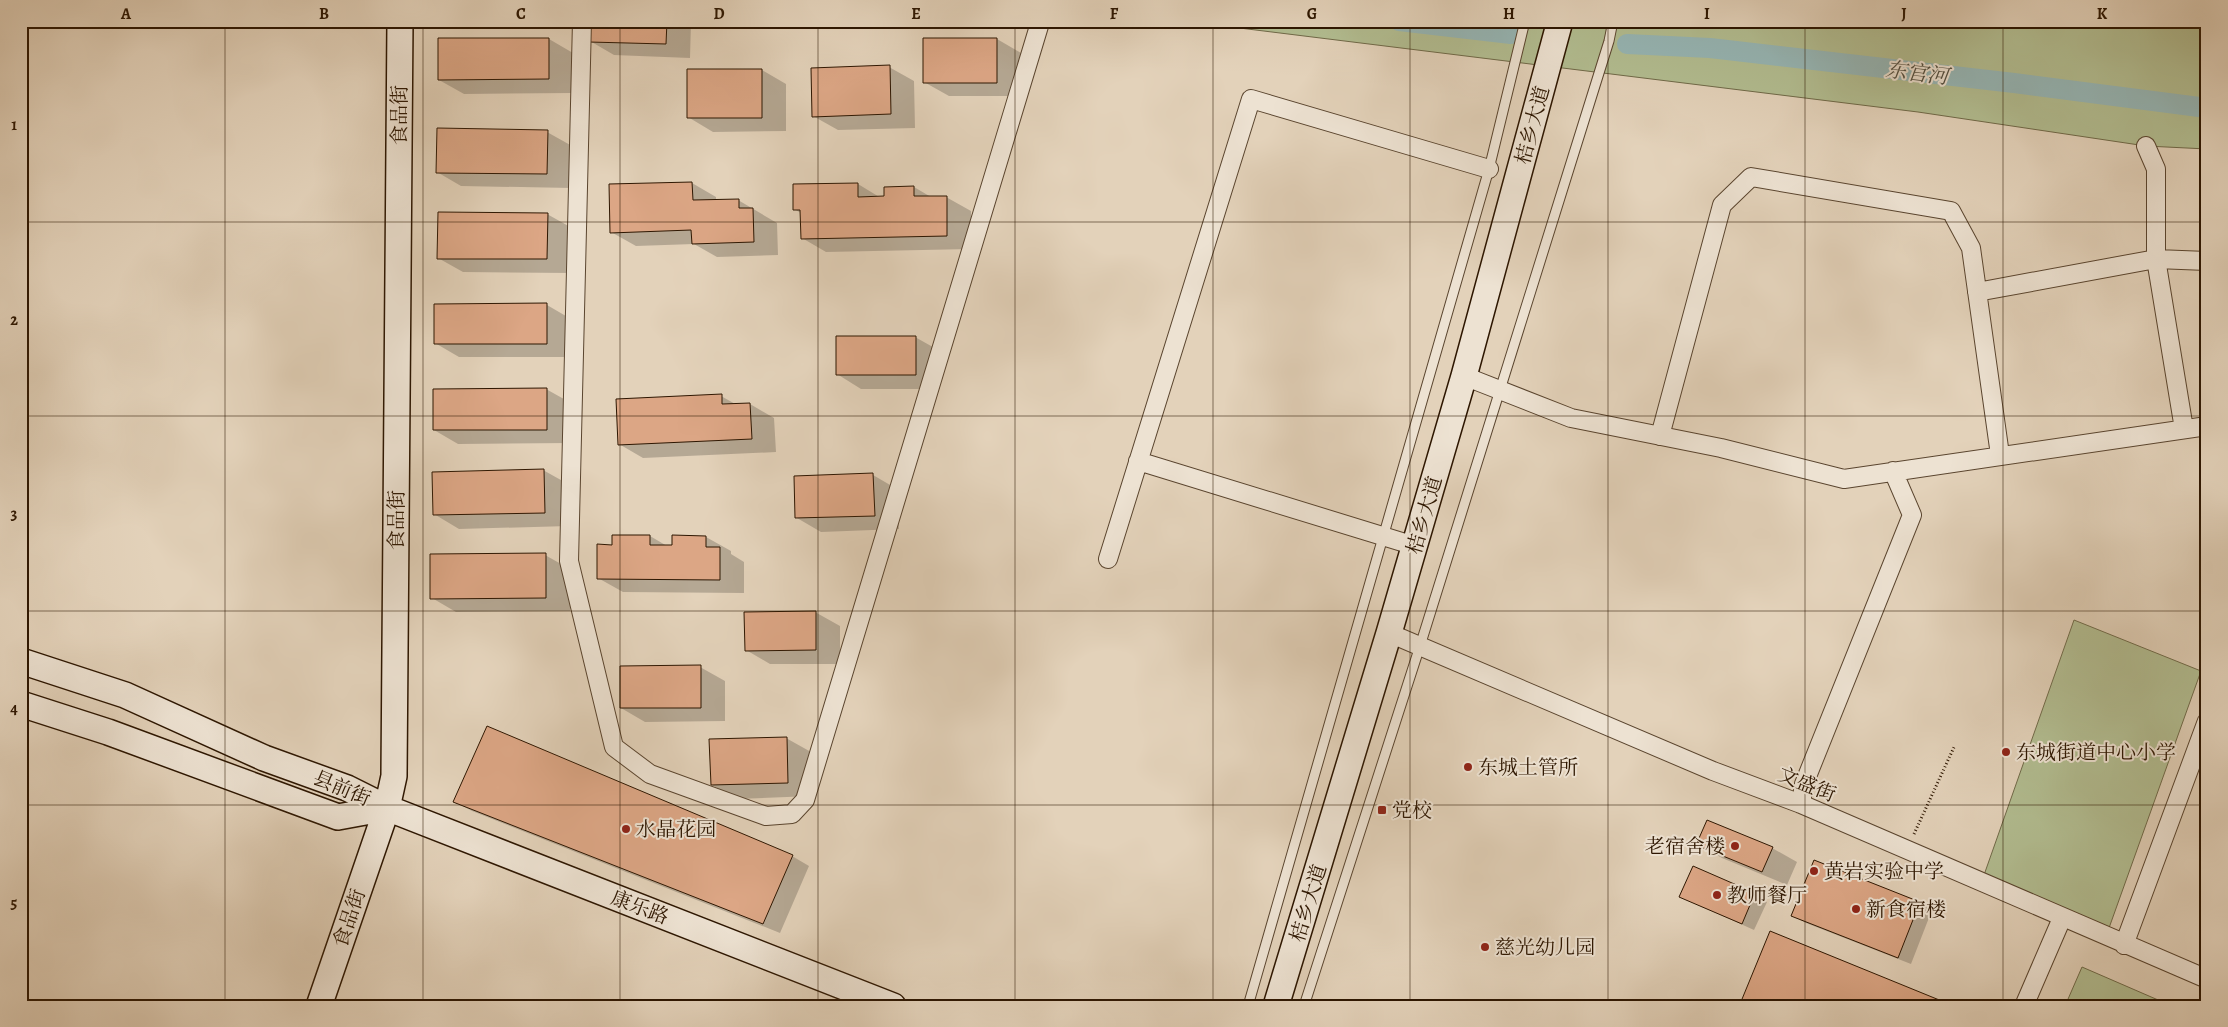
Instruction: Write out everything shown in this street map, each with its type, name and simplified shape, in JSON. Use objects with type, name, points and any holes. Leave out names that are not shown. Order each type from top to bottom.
[{"type":"street","name":"食品街","points":[[319,1006],[387,808],[394,776],[400,21]]},
{"type":"street","points":[[582,21],[569,561],[614,747],[650,774],[766,816],[792,814],[805,800],[1039,26],[1034,21]]},
{"type":"street","name":"桔乡大道","points":[[1276,1006],[1415,546],[1464,376],[1560,21]]},
{"type":"street","points":[[1108,559],[1250,99],[1490,169]]},
{"type":"street","points":[[2146,146],[2156,169],[2156,258],[2184,429]]},
{"type":"street","points":[[1660,436],[1722,205],[1751,177],[1951,211],[1971,248],[2000,454]]},
{"type":"street","points":[[1977,292],[2156,258],[2207,261]]},
{"type":"street","points":[[1464,376],[1571,418],[1721,448],[1844,479],[2000,454],[2207,426]]},
{"type":"street","points":[[1138,461],[1415,546]]},
{"type":"street","points":[[1801,804],[1804,784],[1912,515],[1893,471]]},
{"type":"street","name":"文盛街","points":[[1389,633],[1713,771],[1801,804],[2207,979]]},
{"type":"street","name":"县前街","points":[[21,661],[125,695],[264,758],[347,788],[387,808]]},
{"type":"street","name":"县前街","points":[[21,704],[108,732],[338,817],[387,808]]},
{"type":"street","points":[[2124,944],[2207,721]]},
{"type":"street","name":"康乐路","points":[[387,808],[893,1006]]},
{"type":"street","points":[[2024,1006],[2062,918]]},
{"type":"lane","points":[[1248,1006],[1490,169],[1525,21]]},
{"type":"lane","points":[[1304,1006],[1420,646],[1609,41],[1613,21]]},
{"type":"path","points":[[1906,850],[1955,745]]},
{"type":"green space","points":[[1183,21],[2207,21],[2207,149],[2146,146],[1918,112]]},
{"type":"green space","points":[[2074,620],[2201,671],[2109,928],[1984,875]]},
{"type":"green space","points":[[2082,967],[2172,1006],[2065,1006]]},
{"type":"building","points":[[589,21],[667,21],[666,44],[589,42]]},
{"type":"building","points":[[438,38],[549,38],[549,79],[438,80]]},
{"type":"building","points":[[923,38],[997,38],[997,83],[923,83]]},
{"type":"building","points":[[890,65],[891,114],[812,117],[811,68]]},
{"type":"building","points":[[687,69],[762,69],[762,118],[687,118]]},
{"type":"building","points":[[437,128],[548,130],[547,174],[436,173]]},
{"type":"building","points":[[692,182],[693,200],[739,199],[739,208],[753,208],[754,242],[692,244],[691,230],[610,233],[609,184]]},
{"type":"building","points":[[858,183],[858,197],[884,196],[884,187],[914,186],[914,196],[947,196],[947,236],[801,239],[800,210],[793,210],[793,184]]},
{"type":"building","points":[[438,212],[548,213],[547,259],[437,259]]},
{"type":"building","points":[[547,303],[547,344],[434,344],[434,304]]},
{"type":"building","points":[[836,336],[916,336],[916,375],[836,375]]},
{"type":"building","points":[[547,388],[547,430],[433,430],[433,389]]},
{"type":"building","points":[[722,394],[722,404],[750,403],[752,439],[618,445],[616,399]]},
{"type":"building","points":[[544,469],[545,513],[433,515],[432,472]]},
{"type":"building","points":[[873,473],[875,516],[795,518],[794,476]]},
{"type":"building","points":[[612,535],[650,535],[650,545],[672,545],[672,535],[706,536],[706,547],[720,547],[720,580],[597,579],[597,544],[612,545]]},
{"type":"building","points":[[546,553],[546,598],[430,599],[430,554]]},
{"type":"building","points":[[816,611],[816,650],[745,651],[744,612]]},
{"type":"building","points":[[701,665],[701,708],[620,708],[620,666]]},
{"type":"building","name":"水晶花园","points":[[487,726],[793,855],[763,924],[453,802]]},
{"type":"building","points":[[787,737],[788,783],[711,785],[709,739]]},
{"type":"building","name":"老宿舍楼","points":[[1707,820],[1773,847],[1762,872],[1696,845]]},
{"type":"building","name":"新食宿楼","points":[[1814,860],[1920,902],[1898,958],[1791,916]]},
{"type":"building","name":"教师餐厅","points":[[1693,866],[1755,893],[1742,924],[1679,897]]},
{"type":"building","points":[[1770,931],[1954,1006],[1744,1006],[1740,1004]]},
{"type":"waterway","name":"东官河","points":[[1399,21],[1511,34]]},
{"type":"waterway","name":"东官河","points":[[1627,44],[1710,48],[2014,83],[2207,108]]},
{"type":"place","name":"东城街道中心小学","points":[[2006,752]]},
{"type":"place","name":"东城土管所","points":[[1468,767]]},
{"type":"place","name":"党校","points":[[1382,810]]},
{"type":"place","name":"水晶花园","points":[[626,829]]},
{"type":"place","name":"老宿舍楼","points":[[1735,846]]},
{"type":"place","name":"黄岩实验中学","points":[[1814,871]]},
{"type":"place","name":"教师餐厅","points":[[1717,895]]},
{"type":"place","name":"新食宿楼","points":[[1856,909]]},
{"type":"place","name":"慈光幼儿园","points":[[1485,947]]}]
